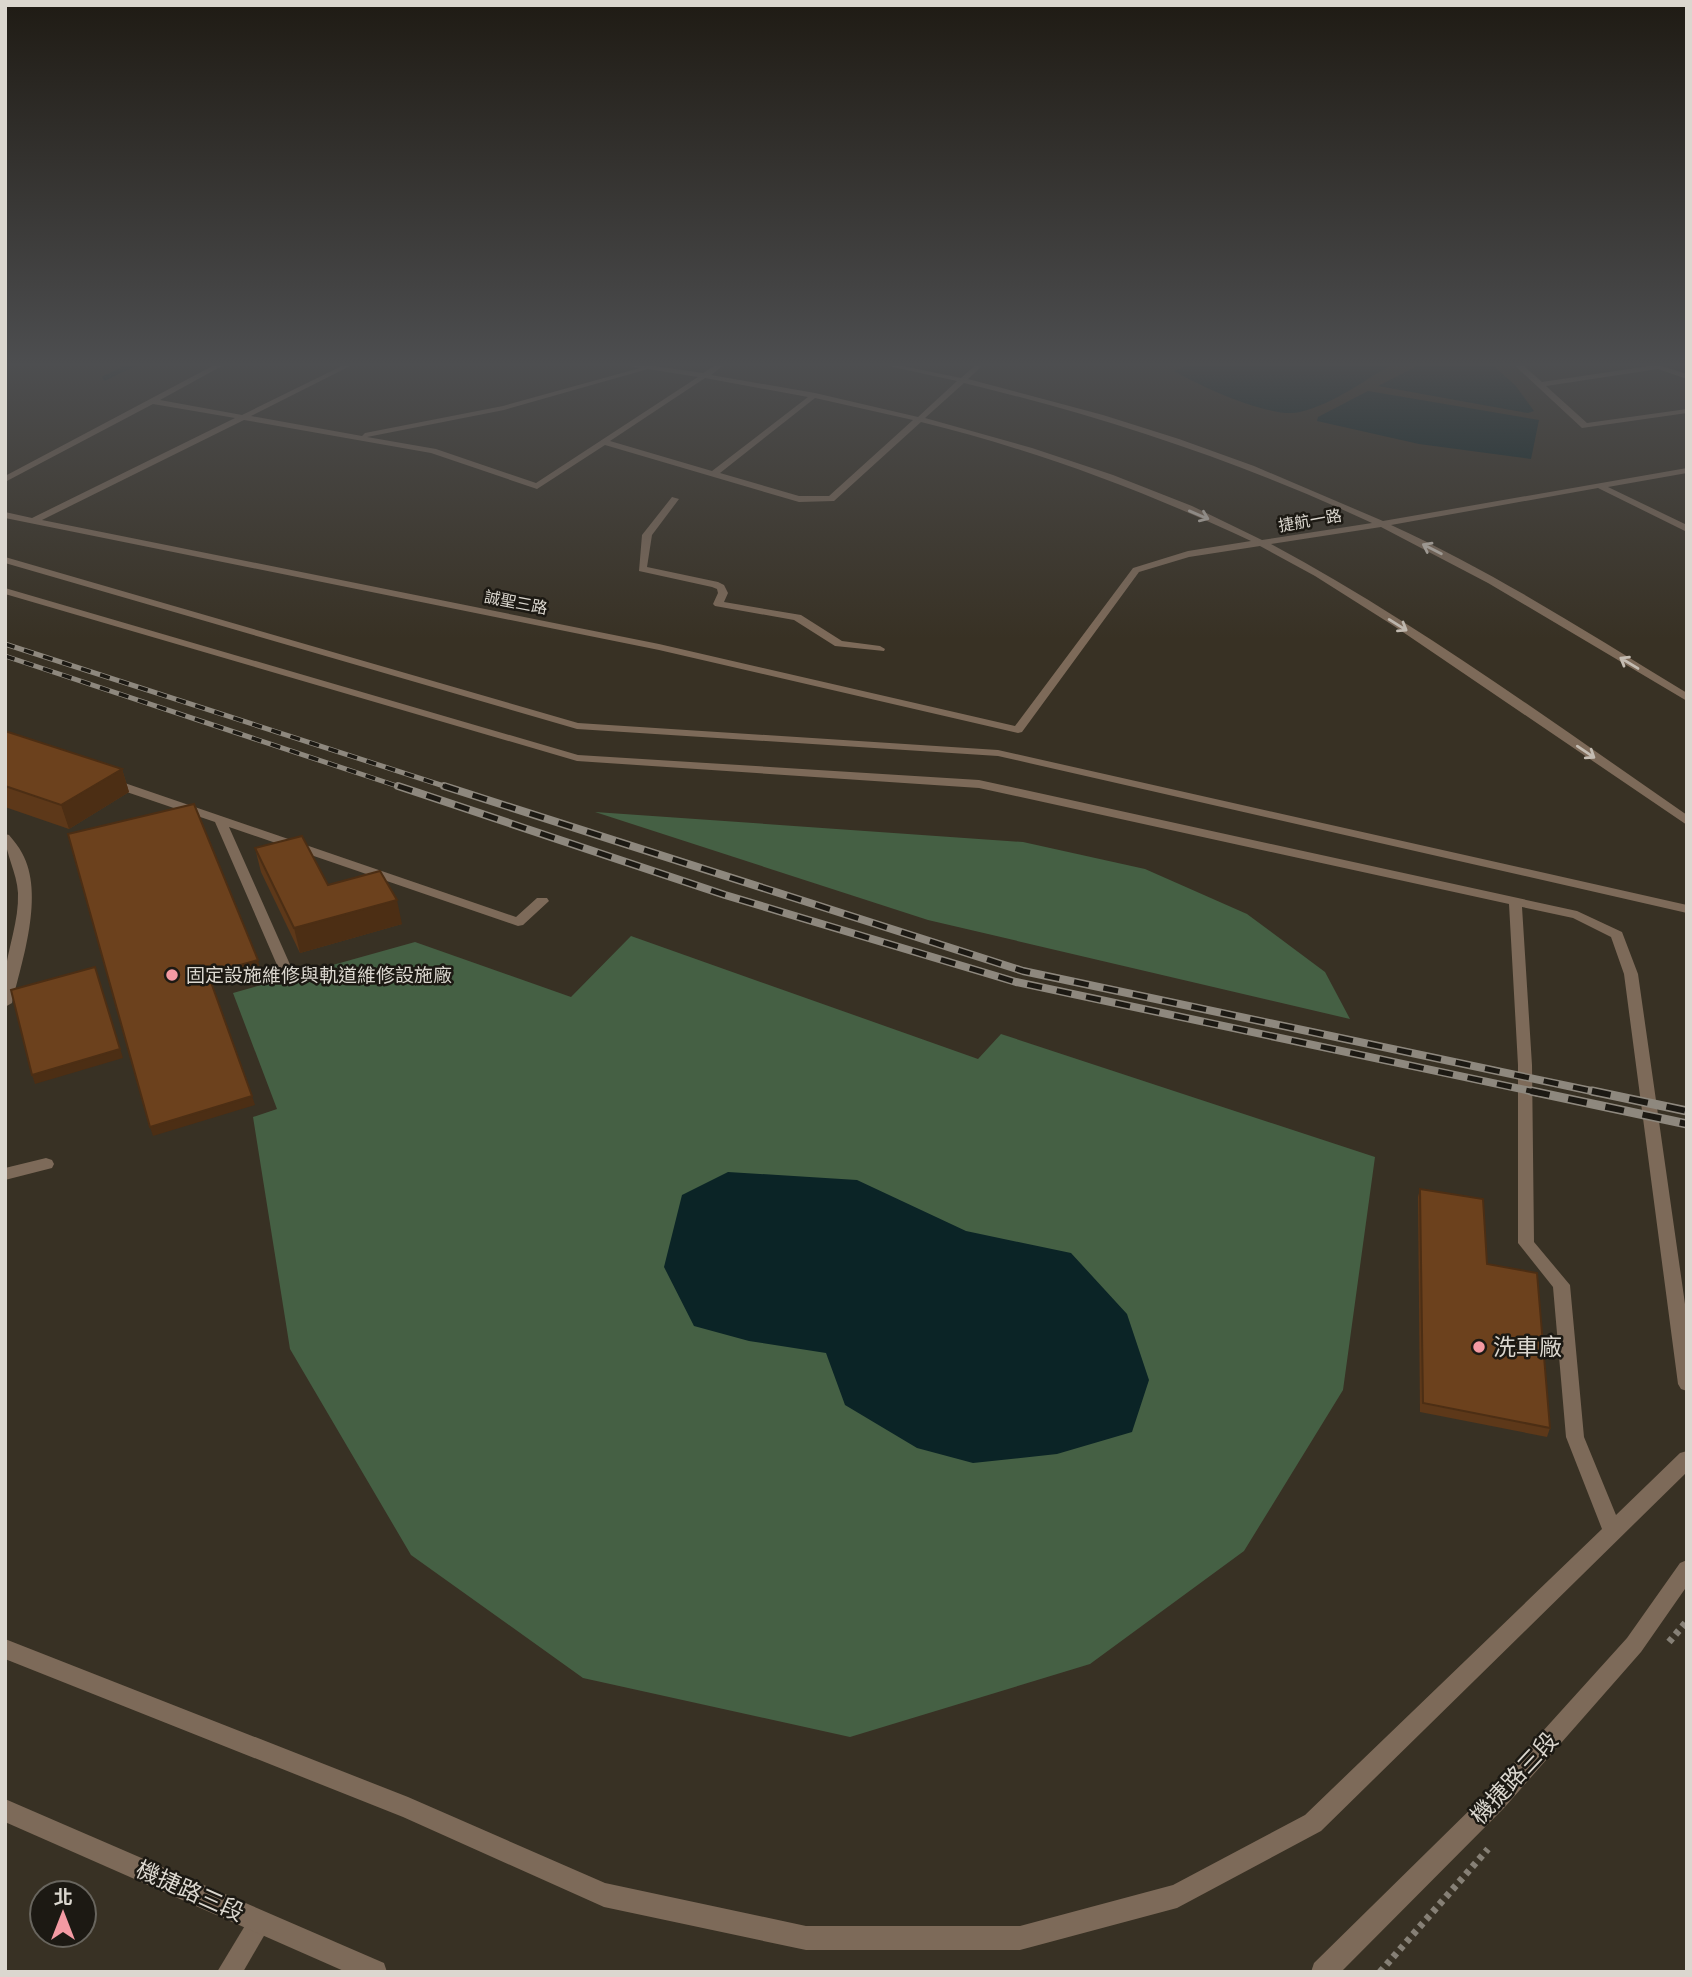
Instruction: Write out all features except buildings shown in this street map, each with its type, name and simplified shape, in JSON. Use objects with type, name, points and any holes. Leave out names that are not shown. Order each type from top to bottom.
[{"type":"street","points":[[5,480],[53,454]]},
{"type":"street","points":[[32,521],[167,454]]},
{"type":"street","points":[[443,454],[537,486],[585,454]]},
{"type":"street","points":[[646,454],[799,499],[831,499],[881,454]]},
{"type":"street","points":[[714,474],[739,454]]},
{"type":"street","points":[[1031,454],[1121,483],[1263,544],[1423,641],[1687,821]]},
{"type":"street","points":[[1208,454],[1311,492],[1382,524],[1538,607],[1687,698]]},
{"type":"street","name":"捷航一路","points":[[1018,730],[1136,570],[1188,554],[1382,524],[1687,470]]},
{"type":"street","points":[[1598,485],[1687,529]]},
{"type":"street","points":[[676,499],[647,535],[642,569],[660,570],[672,576],[712,582],[721,587],[723,593],[718,604],[797,617],[839,643],[880,649]]},
{"type":"street","name":"誠聖三路","points":[[5,515],[659,647],[1018,730]]},
{"type":"street","points":[[5,560],[577,726],[998,753],[1687,909]]},
{"type":"street","points":[[5,591],[577,758],[979,784],[1577,915],[1617,935],[1631,974],[1687,1384]]},
{"type":"street","points":[[94,776],[518,922],[542,901]]},
{"type":"street","points":[[220,820],[285,969]]},
{"type":"street","points":[[5,838],[17,850],[26,905],[5,1003]]},
{"type":"street","points":[[1515,901],[1525,1065],[1526,1243],[1561,1285],[1575,1437],[1612,1531]]},
{"type":"street","points":[[5,1174],[46,1164]]},
{"type":"street","points":[[5,1649],[408,1808],[604,1895],[806,1938],[1020,1938],[1177,1896],[1313,1824],[1687,1459]]},
{"type":"street","name":"機捷路三段","points":[[1323,1972],[1496,1800],[1634,1645],[1687,1569]]},
{"type":"street","name":"機捷路三段","points":[[5,1810],[375,1972]]},
{"type":"street","points":[[229,1972],[260,1922]]},
{"type":"green space","points":[[595,812],[1023,842],[1145,869],[1247,914],[1325,972],[1350,1019],[928,920]]},
{"type":"green space","points":[[631,936],[978,1059],[1001,1034],[1375,1157],[1343,1390],[1244,1551],[1090,1664],[850,1737],[583,1678],[411,1555],[290,1349],[253,1117],[277,1109],[233,993],[415,942],[571,997]]},
{"type":"water","points":[[1496,454],[1532,454],[1531,459]]},
{"type":"water","points":[[728,1172],[857,1180],[966,1231],[1071,1253],[1127,1314],[1149,1380],[1132,1432],[1057,1454],[973,1463],[917,1448],[845,1405],[826,1353],[749,1341],[694,1326],[664,1267],[682,1195]]},
{"type":"railway","points":[[5,644],[450,788]]},
{"type":"railway","points":[[5,656],[403,788]]},
{"type":"railway","points":[[398,786],[725,895],[1016,982],[1540,1093]]},
{"type":"railway","points":[[444,786],[1023,971],[1601,1093]]},
{"type":"railway","points":[[1531,1091],[1687,1124]]},
{"type":"railway","points":[[1592,1091],[1687,1111]]},
{"type":"place","name":"固定設施維修與軌道維修設施廠","points":[[172,975]]},
{"type":"place","name":"洗車廠","points":[[1479,1347]]}]
